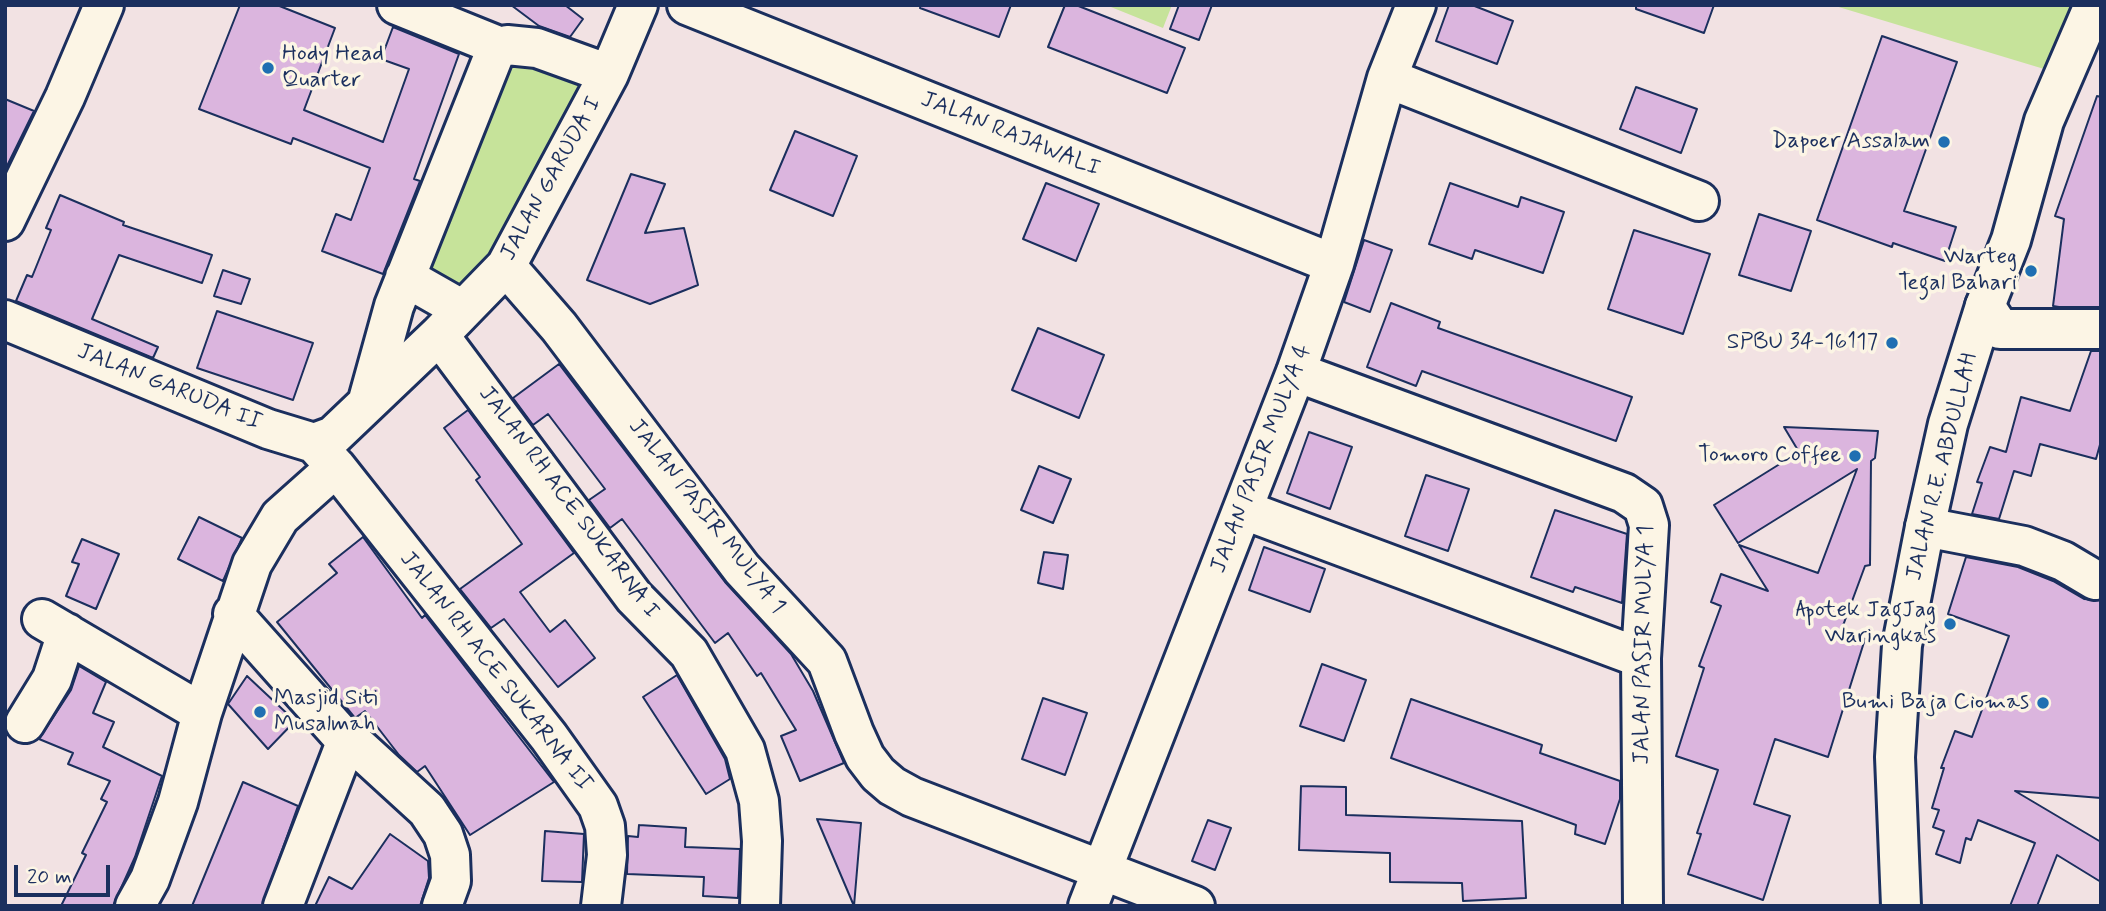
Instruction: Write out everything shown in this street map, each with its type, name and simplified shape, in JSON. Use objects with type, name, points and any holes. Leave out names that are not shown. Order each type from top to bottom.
[{"type":"street","points":[[5,221],[65,97],[104,5]]},
{"type":"street","points":[[397,5],[501,47]]},
{"type":"street","name":"JALAN GARUDA I","points":[[135,906],[150,879],[178,802],[233,614],[264,539],[327,456],[333,436],[451,323],[506,265],[609,74],[638,5]]},
{"type":"street","name":"JALAN RAJAWALI","points":[[687,5],[1334,264]]},
{"type":"street","name":"JALAN PASIR MULYA 4","points":[[1094,889],[1296,372],[1334,264],[1387,78],[1416,5]]},
{"type":"street","name":"JALAN R.E. ABDULLAH","points":[[1901,906],[1895,757],[1902,645],[1925,527],[1948,425],[1985,306],[2011,240],[2044,121],[2094,5]]},
{"type":"street","points":[[368,400],[376,365],[405,277],[491,56],[501,47],[517,44],[537,48],[609,74]]},
{"type":"street","points":[[1387,78],[1699,201]]},
{"type":"street","name":"JALAN PASIR MULYA 1","points":[[506,265],[559,327],[742,569],[827,661],[854,733],[865,757],[878,774],[891,786],[1094,889],[1195,906]]},
{"type":"street","points":[[405,277],[451,323]]},
{"type":"street","points":[[1985,306],[2000,329],[2101,329]]},
{"type":"street","name":"JALAN GARUDA II","points":[[5,320],[327,456]]},
{"type":"street","name":"JALAN RH ACE SUKARNA I","points":[[451,323],[634,597],[689,653],[745,750],[759,801],[762,841],[760,906]]},
{"type":"street","name":"JALAN PASIR MULYA 1","points":[[1296,372],[1635,498],[1648,514],[1642,659],[1643,906]]},
{"type":"street","name":"JALAN RH ACE SUKARNA II","points":[[327,456],[549,737],[598,806],[605,826],[607,855],[601,906]]},
{"type":"street","points":[[1244,510],[1642,659]]},
{"type":"street","points":[[1925,527],[2024,546],[2070,565],[2095,580]]},
{"type":"street","points":[[233,614],[349,744],[357,746],[427,810],[443,834],[450,855],[451,881],[442,906]]},
{"type":"street","points":[[24,723],[52,679],[55,626],[202,713]]},
{"type":"street","points":[[283,906],[344,750],[349,744]]},
{"type":"green space","points":[[1106,5],[1172,5],[1163,28]]},
{"type":"green space","points":[[1832,5],[2094,5],[2064,75]]},
{"type":"green space","points":[[504,51],[585,72],[550,168],[500,263],[466,287],[415,262]]},
{"type":"building","points":[[240,5],[277,5],[335,28],[304,110],[383,142],[409,69],[381,59],[393,27],[459,54],[414,179],[420,181],[383,274],[322,251],[336,214],[351,220],[370,168],[293,138],[291,144],[199,109]]},
{"type":"building","points":[[511,5],[565,5],[583,19],[570,37],[539,26]]},
{"type":"building","points":[[921,5],[1011,5],[999,37],[920,8]]},
{"type":"building","points":[[1065,5],[1076,5],[1185,48],[1167,93],[1048,47]]},
{"type":"building","points":[[1179,5],[1212,5],[1199,40],[1170,29]]},
{"type":"building","points":[[1449,5],[1472,5],[1513,21],[1497,64],[1436,41]]},
{"type":"building","points":[[1636,5],[1714,5],[1704,33],[1636,9]]},
{"type":"building","points":[[1882,36],[1957,62],[1904,211],[1956,227],[1945,261],[1893,243],[1892,247],[1817,220]]},
{"type":"building","points":[[1636,87],[1697,109],[1681,153],[1620,129]]},
{"type":"building","points":[[2097,96],[2101,97],[2101,307],[2053,306],[2064,219],[2055,216]]},
{"type":"building","points":[[5,99],[34,111],[5,170]]},
{"type":"building","points":[[795,131],[857,156],[833,216],[770,190]]},
{"type":"building","points":[[631,174],[665,184],[645,233],[684,228],[698,285],[650,304],[587,280]]},
{"type":"building","points":[[1046,183],[1099,204],[1076,261],[1023,239]]},
{"type":"building","points":[[1450,183],[1518,207],[1521,197],[1564,212],[1543,273],[1475,250],[1472,259],[1429,244]]},
{"type":"building","points":[[60,195],[124,222],[123,225],[212,255],[202,283],[119,255],[92,319],[158,347],[153,358],[16,301],[27,275],[32,277],[51,230],[46,228]]},
{"type":"building","points":[[1759,214],[1811,231],[1791,291],[1739,275]]},
{"type":"building","points":[[1634,230],[1710,254],[1683,334],[1608,309]]},
{"type":"building","points":[[1364,240],[1392,250],[1370,312],[1344,302]]},
{"type":"building","points":[[223,270],[250,279],[241,304],[214,296]]},
{"type":"building","points":[[1391,303],[1440,322],[1438,328],[1632,397],[1616,441],[1422,371],[1416,386],[1367,367]]},
{"type":"building","points":[[217,311],[313,343],[293,400],[197,368]]},
{"type":"building","points":[[1038,328],[1104,355],[1079,418],[1012,390]]},
{"type":"building","points":[[2091,351],[2101,351],[2101,441],[2096,459],[2040,444],[2031,476],[2014,471],[1999,519],[1972,514],[1982,483],[1977,482],[1990,447],[2006,452],[2021,397],[2070,411]]},
{"type":"building","points":[[559,364],[725,582],[791,654],[813,691],[844,763],[800,781],[781,736],[796,730],[761,673],[757,676],[728,633],[715,643],[622,519],[610,528],[589,500],[605,489],[548,414],[533,425],[513,398]]},
{"type":"building","points":[[468,410],[574,553],[520,592],[550,632],[565,620],[595,658],[558,687],[504,619],[491,628],[460,589],[522,544],[476,480],[480,477],[444,428]]},
{"type":"building","points":[[1784,427],[1878,431],[1875,458],[1871,461],[1870,565],[1865,566],[1841,631],[1865,639],[1828,757],[1775,739],[1754,804],[1790,816],[1763,900],[1688,874],[1701,834],[1697,833],[1718,770],[1676,756],[1704,668],[1699,666],[1721,606],[1711,602],[1721,574],[1768,591],[1739,545],[1818,573],[1857,469],[1738,543],[1714,505],[1799,452]]},
{"type":"building","points":[[1309,432],[1352,447],[1330,509],[1287,493]]},
{"type":"building","points":[[1039,466],[1071,479],[1053,523],[1021,510]]},
{"type":"building","points":[[1426,475],[1469,489],[1448,551],[1405,536]]},
{"type":"building","points":[[1555,510],[1627,534],[1622,603],[1575,587],[1573,592],[1531,577]]},
{"type":"building","points":[[199,517],[242,538],[223,581],[178,559]]},
{"type":"building","points":[[363,537],[422,618],[425,615],[554,782],[470,835],[425,766],[417,772],[399,755],[365,711],[355,718],[277,622],[337,573],[329,564]]},
{"type":"building","points":[[82,539],[119,554],[96,609],[66,596],[79,564],[72,562]]},
{"type":"building","points":[[1264,547],[1325,569],[1310,612],[1249,590]]},
{"type":"building","points":[[1044,552],[1068,555],[1063,589],[1038,583]]},
{"type":"building","points":[[1966,557],[2018,567],[2053,581],[2084,599],[2101,600],[2101,798],[2015,791],[2101,842],[2101,882],[2057,855],[2037,906],[2010,906],[2035,843],[1978,820],[1971,840],[1966,838],[1960,863],[1936,854],[1944,831],[1933,827],[1939,810],[1932,808],[1944,768],[1941,768],[1955,731],[1972,737],[2009,636],[1948,614]]},
{"type":"building","points":[[1322,664],[1366,680],[1344,741],[1300,726]]},
{"type":"building","points":[[79,666],[106,682],[93,713],[114,722],[103,747],[162,776],[135,857],[113,906],[61,906],[86,855],[82,853],[107,802],[101,799],[110,781],[68,764],[73,753],[39,739],[71,690]]},
{"type":"building","points":[[677,675],[725,759],[730,779],[706,794],[643,697]]},
{"type":"building","name":"Masjid Siti Musalmah","points":[[247,676],[295,721],[268,749],[228,704]]},
{"type":"building","points":[[1043,698],[1087,713],[1065,775],[1022,759]]},
{"type":"building","points":[[1411,699],[1542,745],[1540,753],[1620,781],[1620,799],[1605,844],[1575,834],[1576,825],[1391,758]]},
{"type":"building","points":[[243,782],[298,806],[262,906],[192,906]]},
{"type":"building","points":[[1301,786],[1346,787],[1346,815],[1522,821],[1526,898],[1463,901],[1462,883],[1390,882],[1390,853],[1299,850]]},
{"type":"building","points":[[817,819],[861,823],[854,906]]},
{"type":"building","points":[[1208,820],[1231,828],[1215,870],[1192,861]]},
{"type":"building","points":[[639,825],[686,828],[685,847],[740,849],[738,898],[703,896],[704,877],[627,874],[628,836],[638,837]]},
{"type":"building","points":[[545,831],[584,834],[582,882],[542,881]]},
{"type":"building","points":[[390,834],[428,861],[429,878],[420,906],[315,906],[329,877],[352,889]]},
{"type":"place","name":"Hody Head Quarter","points":[[268,68]]},
{"type":"place","name":"Dapoer Assalam","points":[[1944,142]]},
{"type":"place","name":"Warteg Tegal Bahari","points":[[2031,271]]},
{"type":"place","name":"SPBU 34-16117","points":[[1892,343]]},
{"type":"place","name":"Tomoro Coffee","points":[[1855,456]]},
{"type":"place","name":"Apotek JagJag Waringkas","points":[[1950,624]]},
{"type":"place","name":"Bumi Baja Ciomas","points":[[2043,703]]},
{"type":"place","name":"Masjid Siti Musalmah","points":[[260,712]]}]
